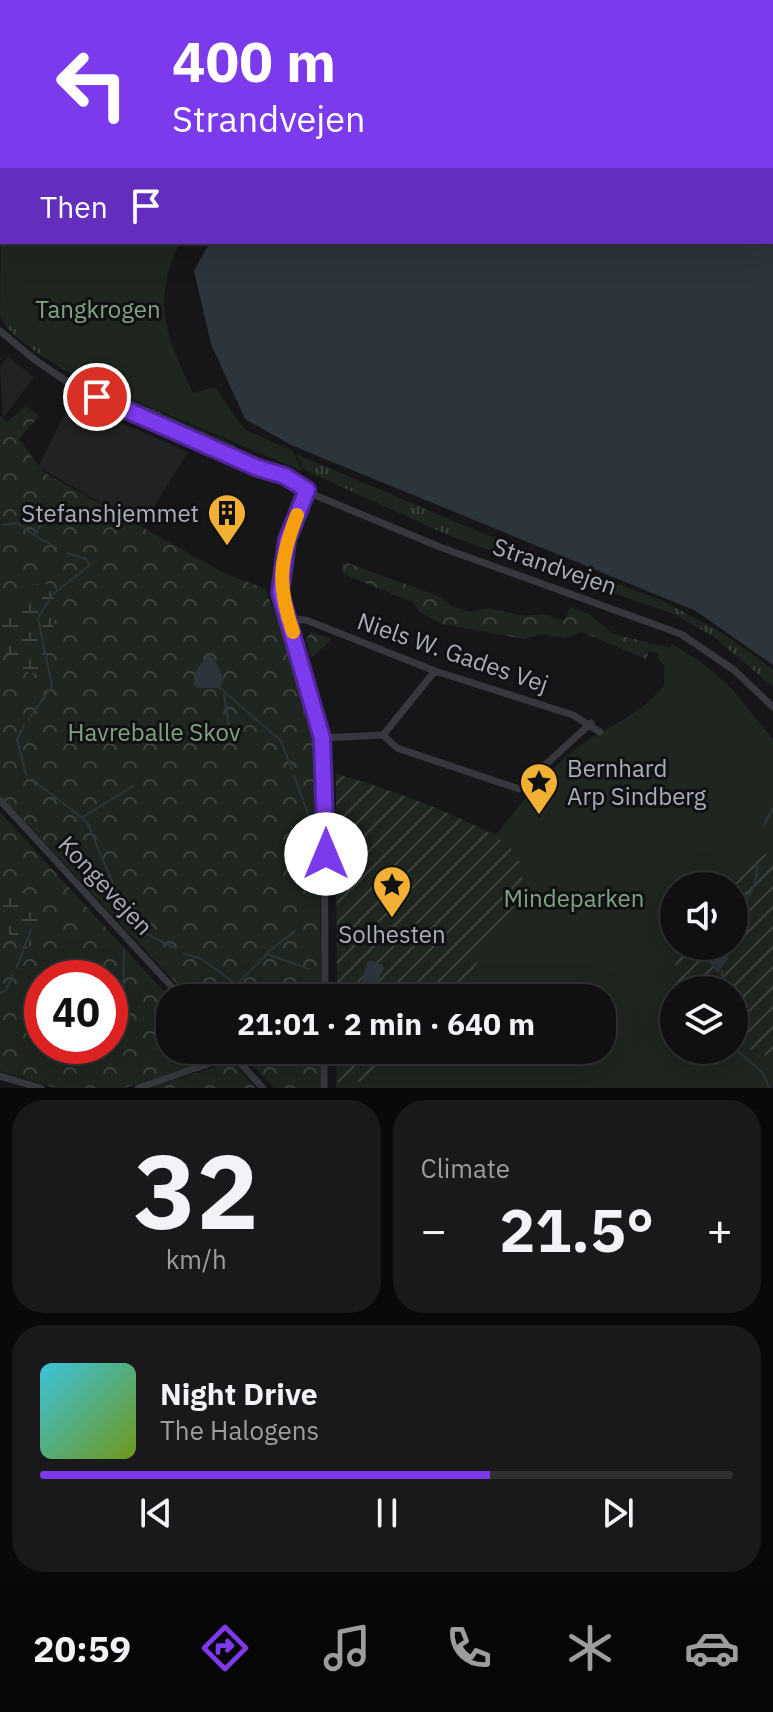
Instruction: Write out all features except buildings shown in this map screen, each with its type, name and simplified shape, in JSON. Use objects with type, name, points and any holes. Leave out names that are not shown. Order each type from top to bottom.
[{"type":"street","name":"Strandvejen","points":[[0,331],[75,387],[296,488],[440,547],[662,626],[699,645],[773,707]]},
{"type":"street","points":[[307,490],[287,540],[280,593],[322,738],[326,824],[325,984]]},
{"type":"street","name":"Niels W. Gades Vej","points":[[288,619],[306,620],[435,671],[591,723],[600,732]]},
{"type":"street","points":[[322,738],[383,735],[435,671]]},
{"type":"street","points":[[745,681],[773,714]]},
{"type":"street","points":[[383,735],[394,746],[409,753],[519,789],[591,723]]},
{"type":"street","name":"Kongevejen","points":[[0,800],[169,984]]},
{"type":"street","points":[[138,1088],[202,1064]]},
{"type":"street","points":[[241,1064],[263,1088]]},
{"type":"street","points":[[324,1064],[324,1088]]},
{"type":"street","points":[[0,1076],[41,1088]]},
{"type":"shaded area","points":[[209,244],[773,244],[773,665],[696,611],[291,445],[245,419],[211,344],[194,271]]},
{"type":"shaded area","points":[[8,357],[34,377],[3,418],[0,367]]},
{"type":"shaded area","points":[[71,401],[188,452],[142,526],[38,467]]},
{"type":"shaded area","points":[[208,655],[213,657],[224,679],[220,688],[196,688],[193,684],[197,669]]},
{"type":"shaded area","points":[[708,960],[727,960],[718,973]]},
{"type":"shaded area","points":[[367,962],[383,965],[384,969],[375,984],[362,984]]},
{"type":"green space","name":"Tangkrogen","points":[[1,244],[179,244],[171,264],[164,301],[169,336],[193,393],[215,387],[244,429],[293,451],[302,471],[87,380],[45,353],[0,316]]},
{"type":"green space","points":[[0,316],[45,353],[87,380],[237,446],[236,449],[145,410],[69,372],[13,334]]},
{"type":"green space","name":"Havreballe Skov","points":[[26,406],[39,416],[19,439],[43,472],[224,573],[266,589],[312,720],[319,755],[321,984],[177,984],[0,795],[0,416],[7,422]]},
{"type":"green space","points":[[296,454],[482,533],[661,600],[721,632],[773,669],[773,687],[714,637],[674,614],[455,538],[304,470]]},
{"type":"green space","points":[[347,563],[438,596],[452,606],[471,612],[489,608],[525,616],[543,614],[564,621],[570,607],[589,614],[613,634],[675,649],[667,668],[657,658],[659,654],[649,650],[646,659],[582,632],[565,638],[542,634],[525,639],[442,624],[420,612],[412,602],[343,574],[342,564]]},
{"type":"green space","points":[[44,581],[59,607],[47,644],[49,651],[40,671],[30,674],[0,648],[0,603],[8,606]]},
{"type":"green space","points":[[310,632],[332,639],[311,658],[306,640]]},
{"type":"green space","name":"Mindeparken","points":[[672,644],[701,662],[731,688],[773,739],[773,1088],[336,1088],[337,1064],[616,1064],[616,984],[337,984],[336,774],[366,782],[496,834],[562,760],[636,711],[664,686],[664,668]]},
{"type":"green space","points":[[336,774],[405,796],[462,819],[486,831],[516,855],[523,885],[520,916],[488,944],[468,978],[460,984],[337,984]]},
{"type":"green space","points":[[0,812],[157,984],[156,1064],[198,1064],[124,1088],[56,1088],[0,1071]]},
{"type":"green space","points":[[773,850],[773,1063],[762,1052],[748,1049],[748,976],[673,975],[676,960],[748,960],[748,872],[738,872],[758,853],[765,855]]},
{"type":"green space","points":[[0,885],[28,894],[37,907],[40,915],[39,937],[28,948],[18,948],[7,931]]},
{"type":"green space","points":[[224,1064],[237,1067],[256,1088],[149,1088]]},
{"type":"green space","points":[[251,1064],[320,1064],[320,1088],[274,1088]]},
{"type":"green space","points":[[337,1064],[386,1064],[363,1080],[337,1082]]},
{"type":"waterway","points":[[53,507],[34,535],[57,548]]},
{"type":"waterway","points":[[4,525],[17,523],[34,535]]},
{"type":"waterway","points":[[28,720],[52,686],[38,618],[53,594],[90,565],[86,559],[67,553]]},
{"type":"waterway","points":[[220,688],[281,741],[292,769]]},
{"type":"waterway","points":[[224,695],[229,725]]},
{"type":"waterway","points":[[24,725],[17,739],[26,775]]},
{"type":"waterway","points":[[294,775],[310,820]]},
{"type":"waterway","points":[[32,779],[87,822],[119,898]]},
{"type":"waterway","points":[[83,817],[133,786]]},
{"type":"waterway","points":[[764,825],[773,808]]},
{"type":"waterway","points":[[312,826],[316,839]]},
{"type":"waterway","points":[[748,897],[757,875],[756,863]]},
{"type":"waterway","points":[[121,904],[130,925],[174,948]]},
{"type":"waterway","points":[[16,969],[31,930]]},
{"type":"waterway","points":[[268,952],[295,931]]},
{"type":"waterway","points":[[124,951],[124,960]]},
{"type":"waterway","points":[[184,954],[200,958],[236,984]]},
{"type":"waterway","points":[[237,984],[267,954],[309,969]]},
{"type":"waterway","points":[[722,971],[722,976]]},
{"type":"waterway","points":[[0,993],[6,990],[13,975]]},
{"type":"waterway","points":[[748,1060],[763,1073],[769,1088]]},
{"type":"slow traffic","points":[[293,632],[280,593],[284,553],[297,515]]},
{"type":"place","name":"Stefanshjemmet","points":[[227,547]]},
{"type":"place","name":"Bernhard Arp Sindberg","points":[[539,816]]},
{"type":"place","name":"Solhesten","points":[[392,919]]},
{"type":"route","points":[[97,397],[258,468],[285,476],[307,490],[287,540],[280,593],[322,738],[326,854]]}]
